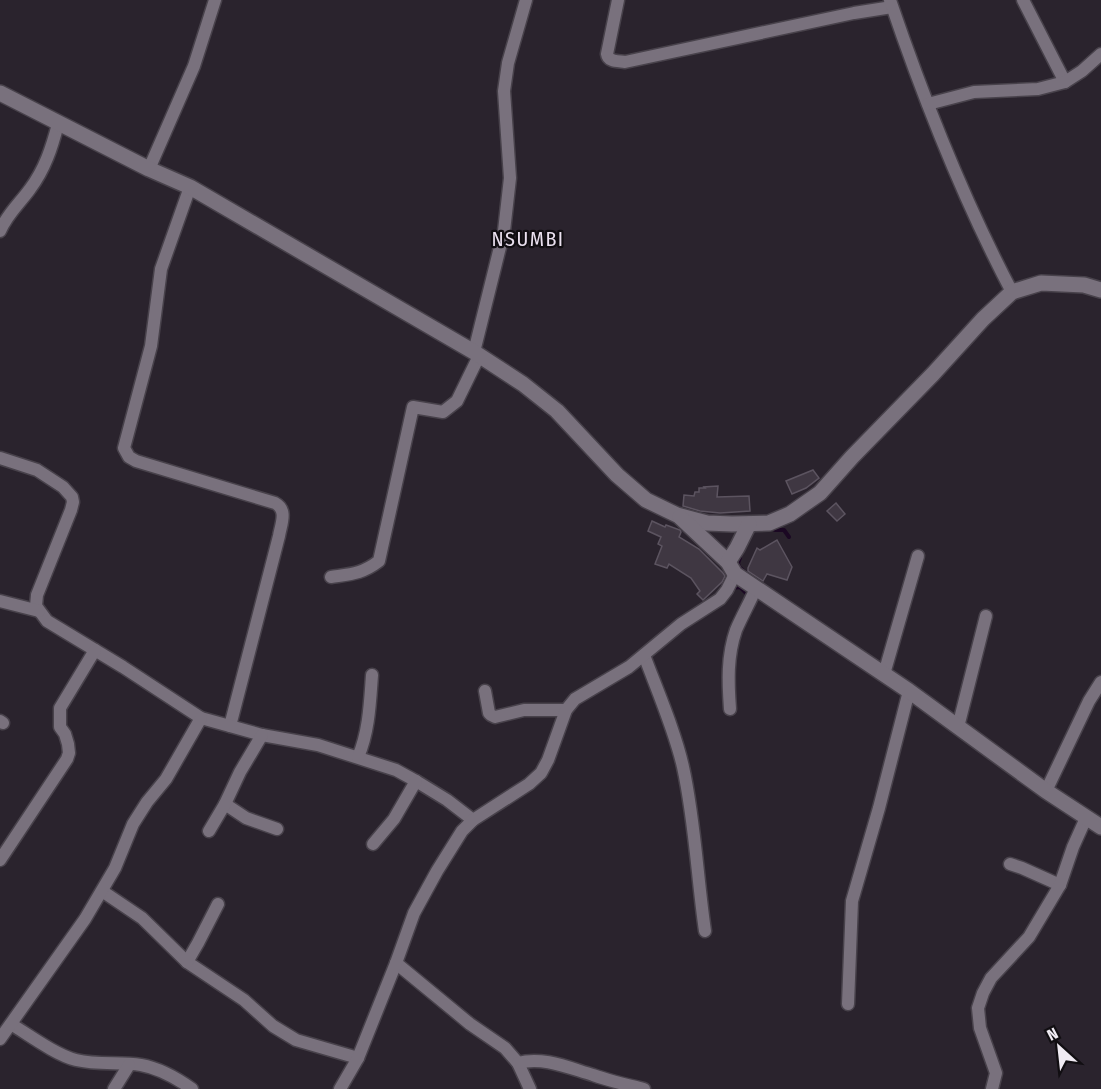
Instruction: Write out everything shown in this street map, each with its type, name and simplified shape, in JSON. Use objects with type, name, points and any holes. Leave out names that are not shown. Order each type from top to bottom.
[{"type":"street","points":[[148,169],[194,66],[215,0]]},
{"type":"street","points":[[330,578],[368,570],[379,561],[412,407],[443,412],[457,401],[477,354],[504,231],[510,178],[504,91],[508,63],[526,0]]},
{"type":"street","points":[[618,0],[607,57],[610,60],[625,62],[854,14],[891,4],[928,104],[992,254],[1012,292]]},
{"type":"street","points":[[1023,0],[1065,82]]},
{"type":"street","points":[[928,104],[974,92],[1038,89],[1065,82],[1101,54]]},
{"type":"street","points":[[0,93],[148,169],[190,187],[477,354],[523,384],[557,411],[617,476],[646,500],[677,515],[707,523],[769,523],[790,514],[820,493],[983,318],[1012,292],[1041,283],[1084,285],[1101,290]]},
{"type":"street","points":[[0,231],[15,206],[42,171],[58,124]]},
{"type":"street","points":[[190,187],[161,269],[151,346],[124,448],[129,457],[136,461],[275,503],[282,508],[279,536],[230,726]]},
{"type":"street","points":[[0,458],[37,470],[63,487],[72,497],[71,510],[37,594],[36,606],[47,621],[201,718],[262,735],[318,745],[396,770],[447,800],[473,820]]},
{"type":"street","points":[[677,515],[756,588],[909,691],[1046,791],[1101,827]]},
{"type":"street","points":[[340,1089],[358,1058],[414,914],[462,831],[473,820],[529,784],[541,773],[566,710],[575,699],[629,667],[681,624],[720,599],[727,590],[737,548],[749,524]]},
{"type":"street","points":[[884,674],[918,556]]},
{"type":"street","points":[[730,709],[727,679],[730,656],[736,631],[756,588]]},
{"type":"street","points":[[0,601],[39,611]]},
{"type":"street","points":[[958,727],[986,616]]},
{"type":"street","points":[[0,860],[67,759],[68,744],[60,727],[60,708],[95,650]]},
{"type":"street","points":[[644,655],[683,766],[695,839],[705,931]]},
{"type":"street","points":[[358,757],[363,744],[372,675]]},
{"type":"street","points":[[1046,791],[1089,701],[1101,682]]},
{"type":"street","points":[[485,691],[489,712],[495,717],[524,710],[566,710]]},
{"type":"street","points":[[848,1004],[852,901],[909,691]]},
{"type":"street","points":[[0,1039],[85,919],[115,868],[133,824],[166,778],[201,718]]},
{"type":"street","points":[[209,831],[262,735]]},
{"type":"street","points":[[373,844],[394,819],[416,781]]},
{"type":"street","points":[[225,804],[246,818],[278,829]]},
{"type":"street","points":[[992,1089],[996,1073],[980,1028],[978,1008],[980,1001],[992,978],[1029,937],[1059,885],[1086,818]]},
{"type":"street","points":[[1010,864],[1059,885]]},
{"type":"street","points":[[102,891],[142,918],[187,962],[244,1000],[273,1026],[296,1040],[358,1058]]},
{"type":"street","points":[[187,962],[218,904]]},
{"type":"street","points":[[396,963],[470,1023],[505,1048],[518,1064],[530,1089]]},
{"type":"street","points":[[11,1023],[74,1060],[153,1068],[192,1089]]},
{"type":"street","points":[[518,1064],[529,1060],[546,1062],[644,1089]]},
{"type":"street","points":[[114,1089],[129,1065]]},
{"type":"building","points":[[813,470],[819,478],[806,488],[792,494],[786,481]]},
{"type":"building","points":[[718,486],[717,497],[749,496],[750,511],[720,513],[683,506],[684,495],[694,496],[695,492],[699,492],[699,488]]},
{"type":"building","points":[[836,503],[845,514],[837,521],[827,511]]},
{"type":"building","points":[[652,521],[680,530],[679,537],[699,549],[725,576],[722,582],[703,600],[697,594],[700,591],[691,578],[669,564],[667,568],[655,564],[662,546],[658,544],[661,537],[648,531]]},
{"type":"building","points":[[777,540],[792,567],[787,580],[767,574],[763,581],[748,571],[748,568],[757,548],[760,550]]},
{"type":"waterway","points":[[775,530],[784,530],[789,537]]},
{"type":"waterway","points":[[740,558],[739,567],[747,574]]},
{"type":"waterway","points":[[732,588],[740,587],[747,594]]},
{"type":"district","name":"NSUMBI","points":[[528,239]]}]
